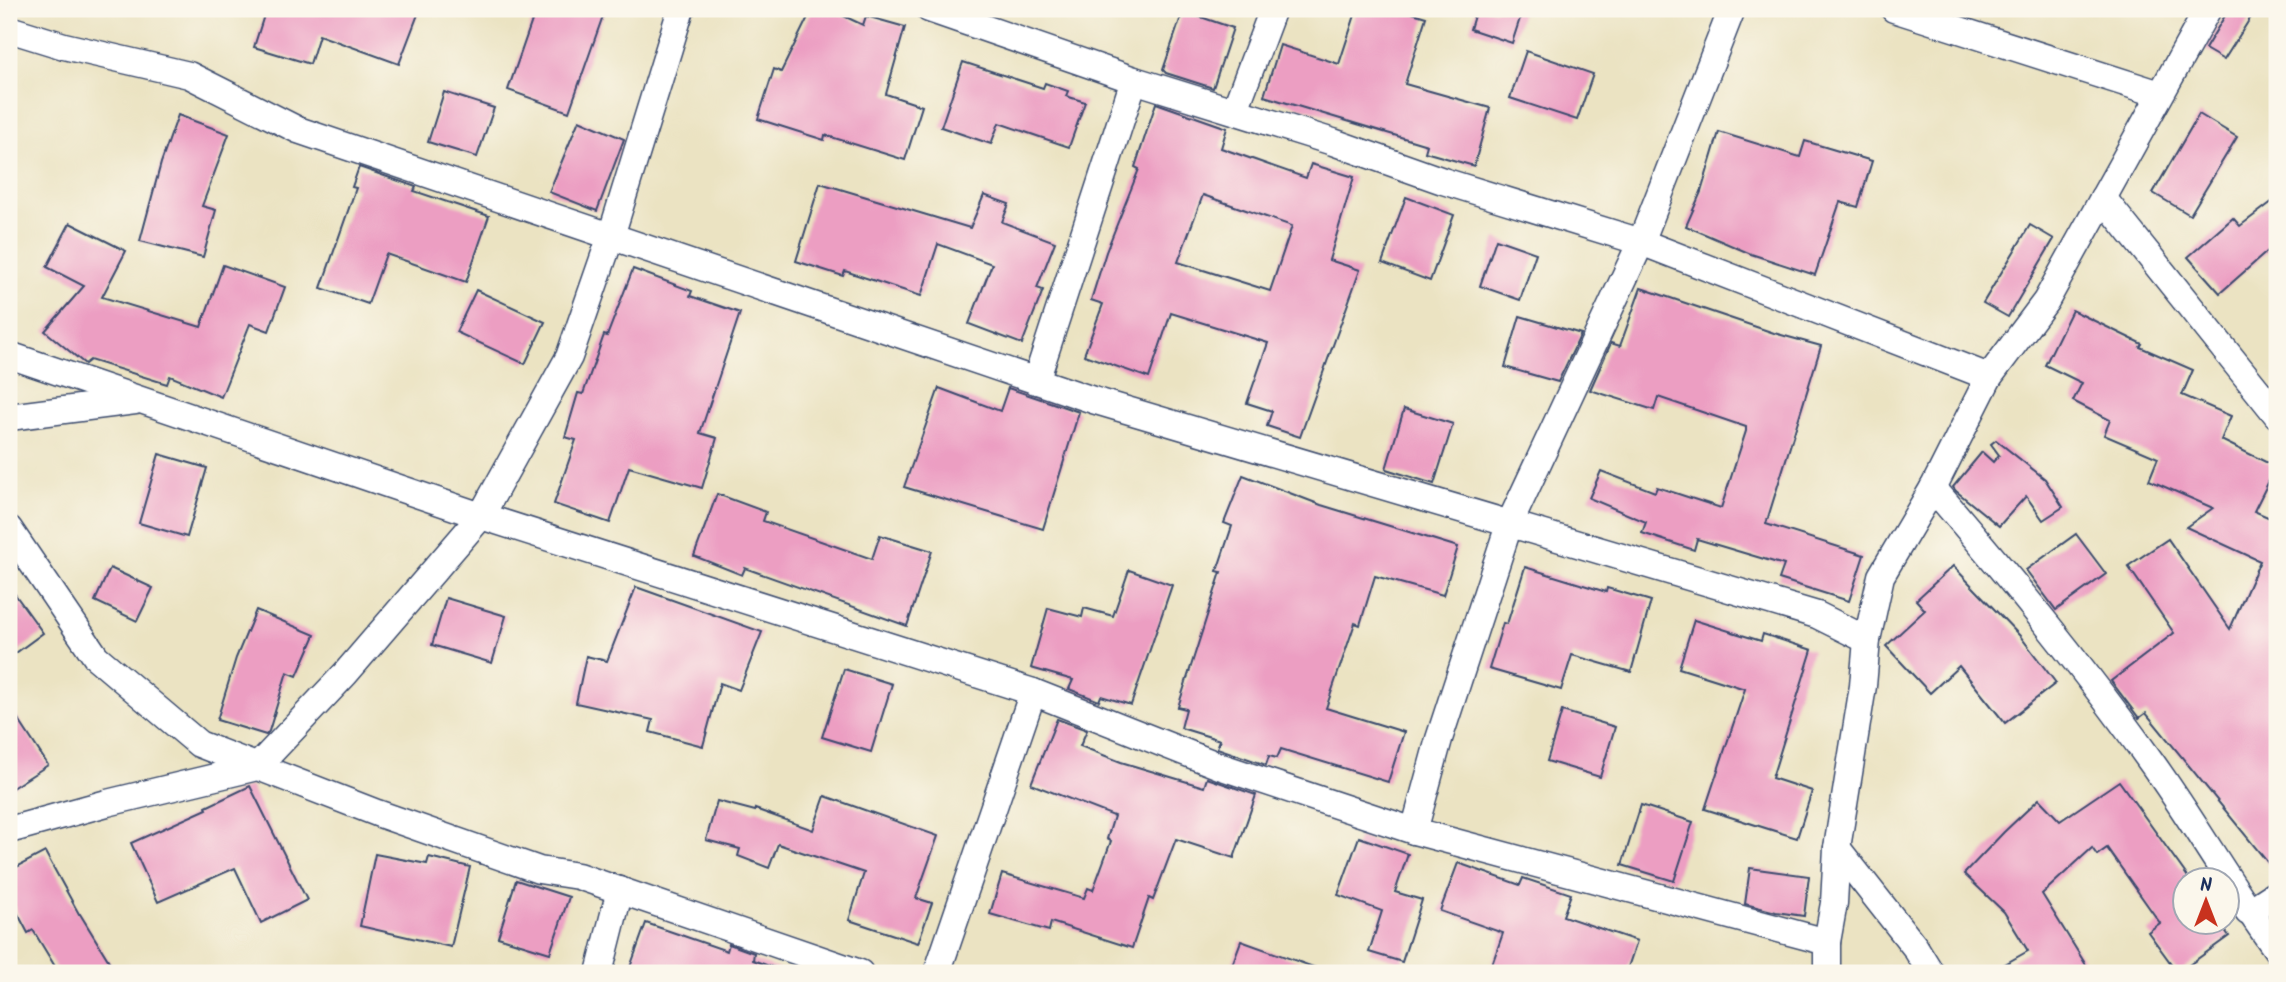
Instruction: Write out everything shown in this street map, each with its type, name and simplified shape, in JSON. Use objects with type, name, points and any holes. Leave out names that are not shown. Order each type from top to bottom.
[{"type":"street","points":[[9,830],[257,767],[345,674],[481,516],[569,357],[611,236],[681,9]]},
{"type":"street","points":[[929,9],[1134,80],[1236,110],[1443,181],[1641,242],[1989,377]]},
{"type":"street","points":[[1236,110],[1273,9]]},
{"type":"street","points":[[1414,831],[1443,726],[1509,525],[1641,242],[1732,9]]},
{"type":"street","points":[[1894,9],[2160,94]]},
{"type":"street","points":[[1827,973],[1827,942],[1834,904],[1837,848],[1863,686],[1867,640],[1881,576],[1933,488],[1989,377],[2046,301],[2208,9]]},
{"type":"street","points":[[9,29],[64,46],[189,75],[298,130],[1035,381],[1817,615],[1867,640]]},
{"type":"street","points":[[1035,381],[1134,80]]},
{"type":"street","points":[[2103,198],[2277,415]]},
{"type":"street","points":[[9,355],[481,516],[1034,692],[1222,767],[1414,831],[1827,942]]},
{"type":"street","points":[[9,417],[142,400]]},
{"type":"street","points":[[1933,488],[2026,596],[2150,760],[2248,912],[2277,950]]},
{"type":"street","points":[[9,529],[96,657],[199,744],[539,870],[578,876],[860,973]]},
{"type":"street","points":[[937,973],[1034,692]]},
{"type":"street","points":[[1837,848],[1915,947],[1931,973]]},
{"type":"street","points":[[599,973],[620,890]]},
{"type":"street","points":[[2248,912],[2277,893]]},
{"type":"building","points":[[266,9],[420,9],[399,64],[319,35],[310,64],[254,47]]},
{"type":"building","points":[[536,9],[592,9],[604,13],[569,112],[508,90]]},
{"type":"building","points":[[812,9],[829,9],[863,25],[866,16],[905,27],[886,94],[922,106],[905,160],[825,135],[824,140],[758,119],[774,69],[781,72]]},
{"type":"building","points":[[1357,9],[1399,9],[1426,17],[1405,84],[1490,108],[1474,166],[1425,152],[1427,145],[1264,96],[1280,45],[1339,64]]},
{"type":"building","points":[[1476,9],[1523,9],[1512,43],[1470,29]]},
{"type":"building","points":[[2229,9],[2256,9],[2224,60],[2205,49]]},
{"type":"building","points":[[1183,11],[1233,28],[1213,88],[1163,70]]},
{"type":"building","points":[[1526,51],[1593,74],[1577,120],[1510,98]]},
{"type":"building","points":[[963,62],[1043,88],[1045,83],[1068,91],[1066,96],[1085,102],[1069,147],[999,123],[991,144],[941,127]]},
{"type":"building","points":[[444,92],[494,108],[477,157],[428,142]]},
{"type":"building","points":[[1156,103],[1227,128],[1221,148],[1306,178],[1311,164],[1354,177],[1329,260],[1360,270],[1300,437],[1267,426],[1272,411],[1247,403],[1268,343],[1171,313],[1149,378],[1084,355],[1103,304],[1091,300],[1106,252],[1139,169],[1135,167]],"holes":[[[1203,195],[1292,226],[1270,291],[1178,262]]]},
{"type":"building","points":[[2199,114],[2237,137],[2190,215],[2153,193]]},
{"type":"building","points":[[178,115],[229,134],[202,206],[216,210],[203,257],[140,241],[161,163]]},
{"type":"building","points":[[579,120],[624,139],[597,211],[549,192]]},
{"type":"building","points":[[1719,132],[1800,157],[1805,141],[1872,161],[1858,207],[1840,202],[1815,275],[1751,254],[1686,226],[1701,192]]},
{"type":"building","points":[[359,167],[416,187],[414,191],[489,216],[466,282],[386,254],[368,304],[321,288],[356,188],[352,187]]},
{"type":"building","points":[[820,183],[970,228],[984,195],[1009,204],[1002,222],[1055,242],[1037,288],[1043,290],[1022,344],[969,324],[992,264],[938,244],[921,296],[845,271],[843,276],[796,261]]},
{"type":"building","points":[[1406,197],[1454,215],[1430,281],[1382,263]]},
{"type":"building","points":[[2277,198],[2277,243],[2220,293],[2188,257],[2233,218],[2240,226]]},
{"type":"building","points":[[70,223],[126,251],[102,297],[201,327],[223,265],[285,287],[269,331],[250,324],[221,397],[170,376],[167,384],[90,360],[85,364],[45,331],[84,286],[47,267]]},
{"type":"building","points":[[2030,225],[2054,239],[2008,317],[1983,303]]},
{"type":"building","points":[[1496,239],[1536,253],[1520,300],[1480,286]]},
{"type":"building","points":[[633,269],[692,291],[690,296],[740,313],[700,433],[717,438],[702,488],[629,467],[610,523],[554,504],[576,440],[565,437],[578,393],[583,394],[604,335],[607,336]]},
{"type":"building","points":[[1641,288],[1821,346],[1766,524],[1864,555],[1849,601],[1779,579],[1784,565],[1697,539],[1694,550],[1642,533],[1646,522],[1589,498],[1601,471],[1655,492],[1657,487],[1721,508],[1746,431],[1746,427],[1658,397],[1654,410],[1590,390],[1611,343],[1620,346]]},
{"type":"building","points":[[476,290],[545,322],[525,364],[456,332]]},
{"type":"building","points":[[2072,310],[2142,344],[2140,347],[2193,370],[2182,395],[2231,416],[2221,440],[2276,467],[2254,511],[2277,521],[2277,874],[2146,713],[2139,718],[2111,681],[2174,633],[2128,566],[2168,539],[2230,629],[2260,561],[2186,527],[2213,508],[2149,480],[2158,458],[2104,435],[2110,420],[2073,401],[2082,383],[2045,365]]},
{"type":"building","points":[[1520,316],[1581,334],[1558,382],[1505,367]]},
{"type":"building","points":[[939,388],[1000,411],[1008,388],[1079,412],[1043,529],[904,487]]},
{"type":"building","points":[[1404,409],[1453,424],[1434,484],[1386,469]]},
{"type":"building","points":[[1996,440],[2045,479],[2063,507],[2043,520],[2026,496],[1999,526],[1956,491],[1953,487],[1982,452],[1993,462],[1999,455],[1991,444]]},
{"type":"building","points":[[159,454],[207,468],[187,537],[139,523]]},
{"type":"building","points":[[1243,475],[1321,505],[1458,547],[1443,595],[1375,576],[1360,625],[1355,623],[1326,708],[1404,732],[1388,782],[1281,749],[1277,758],[1269,756],[1266,765],[1217,748],[1220,740],[1181,728],[1186,709],[1178,707],[1221,572],[1217,571],[1232,526],[1224,523]]},
{"type":"building","points":[[717,494],[766,512],[763,521],[872,559],[880,535],[932,551],[907,626],[745,568],[742,575],[694,556]]},
{"type":"building","points":[[2076,534],[2106,574],[2056,610],[2026,570]]},
{"type":"building","points":[[1953,566],[2020,636],[2056,683],[2005,723],[1959,666],[1930,693],[1886,646],[1925,610],[1916,600]]},
{"type":"building","points":[[1525,567],[1606,592],[1607,588],[1651,601],[1631,672],[1572,655],[1561,690],[1489,669],[1503,623],[1507,624]]},
{"type":"building","points":[[110,568],[153,588],[137,621],[95,601]]},
{"type":"building","points":[[1129,570],[1172,585],[1131,705],[1101,696],[1099,701],[1069,689],[1073,680],[1031,668],[1048,608],[1082,617],[1084,608],[1113,616]]},
{"type":"building","points":[[9,586],[43,633],[9,658]]},
{"type":"building","points":[[636,587],[762,632],[739,690],[720,683],[703,746],[650,732],[653,720],[576,703],[586,656],[607,661]]},
{"type":"building","points":[[446,598],[506,616],[492,663],[432,645]]},
{"type":"building","points":[[256,610],[315,635],[297,676],[287,672],[266,735],[217,720],[236,658]]},
{"type":"building","points":[[1694,620],[1761,641],[1763,634],[1812,650],[1772,778],[1812,791],[1797,838],[1705,809],[1745,689],[1679,668]]},
{"type":"building","points":[[844,669],[892,684],[871,752],[822,737]]},
{"type":"building","points":[[9,705],[48,765],[9,790]]},
{"type":"building","points":[[1562,711],[1615,727],[1600,777],[1547,761]]},
{"type":"building","points":[[1057,719],[1087,730],[1080,746],[1121,762],[1204,787],[1207,778],[1256,795],[1234,858],[1176,839],[1153,900],[1149,898],[1132,948],[1051,922],[1049,931],[990,914],[1002,874],[1084,898],[1088,888],[1093,890],[1111,841],[1107,839],[1114,816],[1031,784]]},
{"type":"building","points":[[2119,781],[2180,866],[2170,866],[2170,936],[2229,936],[2178,973],[2148,932],[2160,923],[2107,848],[2097,855],[2092,848],[2042,894],[2091,973],[1989,973],[2028,951],[2004,912],[1964,874],[2039,799],[2060,821]]},
{"type":"building","points":[[250,786],[307,900],[261,923],[235,868],[158,902],[131,843],[207,809],[206,807]]},
{"type":"building","points":[[825,796],[938,836],[916,898],[932,903],[918,943],[849,920],[864,873],[778,844],[769,868],[738,856],[740,849],[706,840],[717,801],[755,809],[813,830]]},
{"type":"building","points":[[1641,805],[1693,822],[1674,881],[1622,865]]},
{"type":"building","points":[[1359,837],[1408,854],[1395,892],[1422,900],[1402,962],[1369,952],[1382,911],[1338,895]]},
{"type":"building","points":[[45,852],[110,963],[93,973],[59,973],[33,930],[28,933],[9,897],[9,871]]},
{"type":"building","points":[[375,854],[427,864],[429,857],[470,867],[451,947],[360,926]]},
{"type":"building","points":[[1458,863],[1520,885],[1523,878],[1571,894],[1563,916],[1637,941],[1626,973],[1489,973],[1503,933],[1440,911]]},
{"type":"building","points":[[1750,868],[1809,876],[1804,916],[1745,904]]},
{"type":"building","points":[[516,880],[569,897],[550,953],[498,937]]},
{"type":"building","points":[[646,923],[727,951],[729,944],[754,953],[753,960],[780,970],[779,973],[628,973]]},
{"type":"building","points":[[1241,941],[1322,970],[1321,973],[1229,973]]}]
